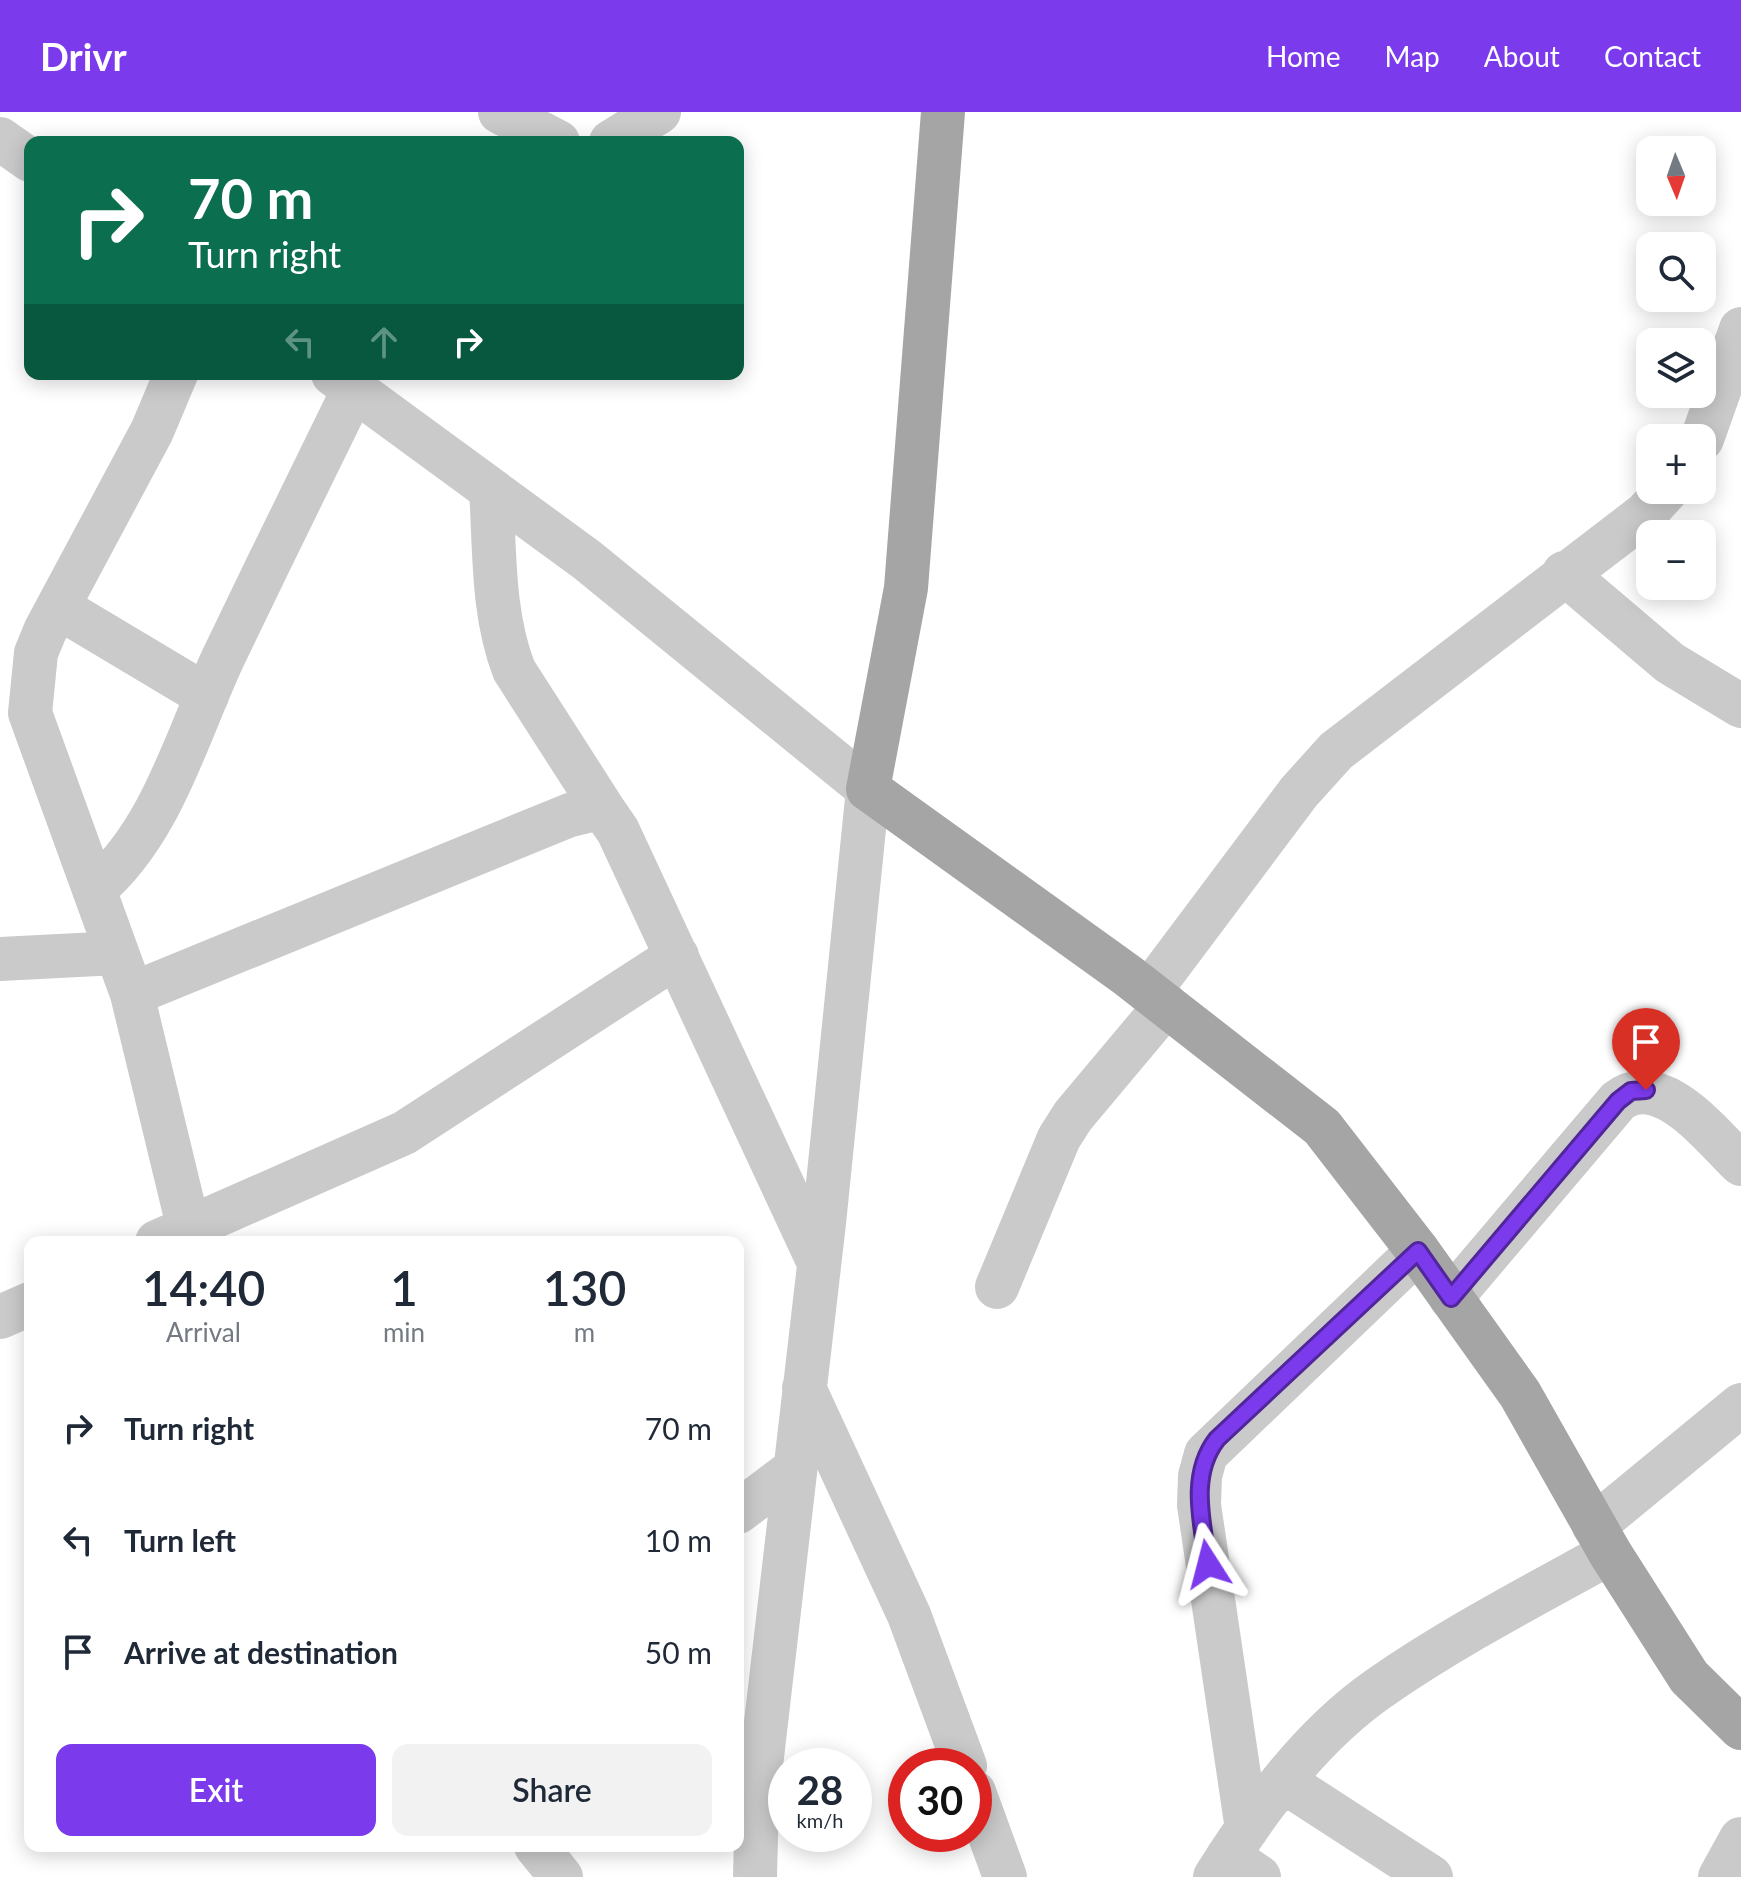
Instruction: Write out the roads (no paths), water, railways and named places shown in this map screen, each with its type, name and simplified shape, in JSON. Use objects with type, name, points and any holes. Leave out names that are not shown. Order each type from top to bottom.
[{"type":"main road","points":[[943,112],[906,588],[868,789],[1158,999],[1322,1127],[1418,1251],[1520,1394],[1602,1539],[1689,1677],[1741,1728]]},
{"type":"street","points":[[500,112],[546,136]]},
{"type":"street","points":[[621,136],[659,112]]},
{"type":"street","points":[[0,139],[24,156]]},
{"type":"street","points":[[1707,424],[1741,329]]},
{"type":"street","points":[[173,380],[152,431],[36,653],[30,713],[132,994],[178,1236]]},
{"type":"street","points":[[94,890],[119,869],[148,826],[343,382],[587,560],[868,789],[819,1263],[757,1800],[755,1877]]},
{"type":"street","points":[[491,490],[499,622],[507,650],[536,705],[618,831],[819,1263]]},
{"type":"street","points":[[997,1287],[1059,1138],[1299,792],[1336,751],[1654,504]]},
{"type":"street","points":[[1564,573],[1670,663],[1741,706]]},
{"type":"street","points":[[58,607],[207,696]]},
{"type":"street","points":[[0,724],[30,690]]},
{"type":"street","points":[[132,994],[570,815],[591,810],[605,812]]},
{"type":"street","points":[[0,959],[117,953]]},
{"type":"street","points":[[180,1236],[404,1133],[677,956]]},
{"type":"street","points":[[1451,1298],[1618,1101],[1631,1091],[1646,1090],[1684,1110],[1741,1164]]},
{"type":"street","points":[[1237,1860],[1199,1505],[1206,1454],[1418,1251]]},
{"type":"street","points":[[0,1317],[24,1307]]},
{"type":"street","points":[[804,1388],[909,1615],[958,1748]]},
{"type":"street","points":[[1237,1860],[1283,1781],[1325,1736],[1376,1690],[1488,1620],[1602,1539],[1682,1457],[1741,1405]]},
{"type":"street","points":[[744,1507],[795,1469]]},
{"type":"street","points":[[1283,1781],[1431,1877]]},
{"type":"street","points":[[1720,1877],[1741,1839]]},
{"type":"street","points":[[992,1841],[1005,1877]]},
{"type":"street","points":[[541,1852],[561,1877]]}]
